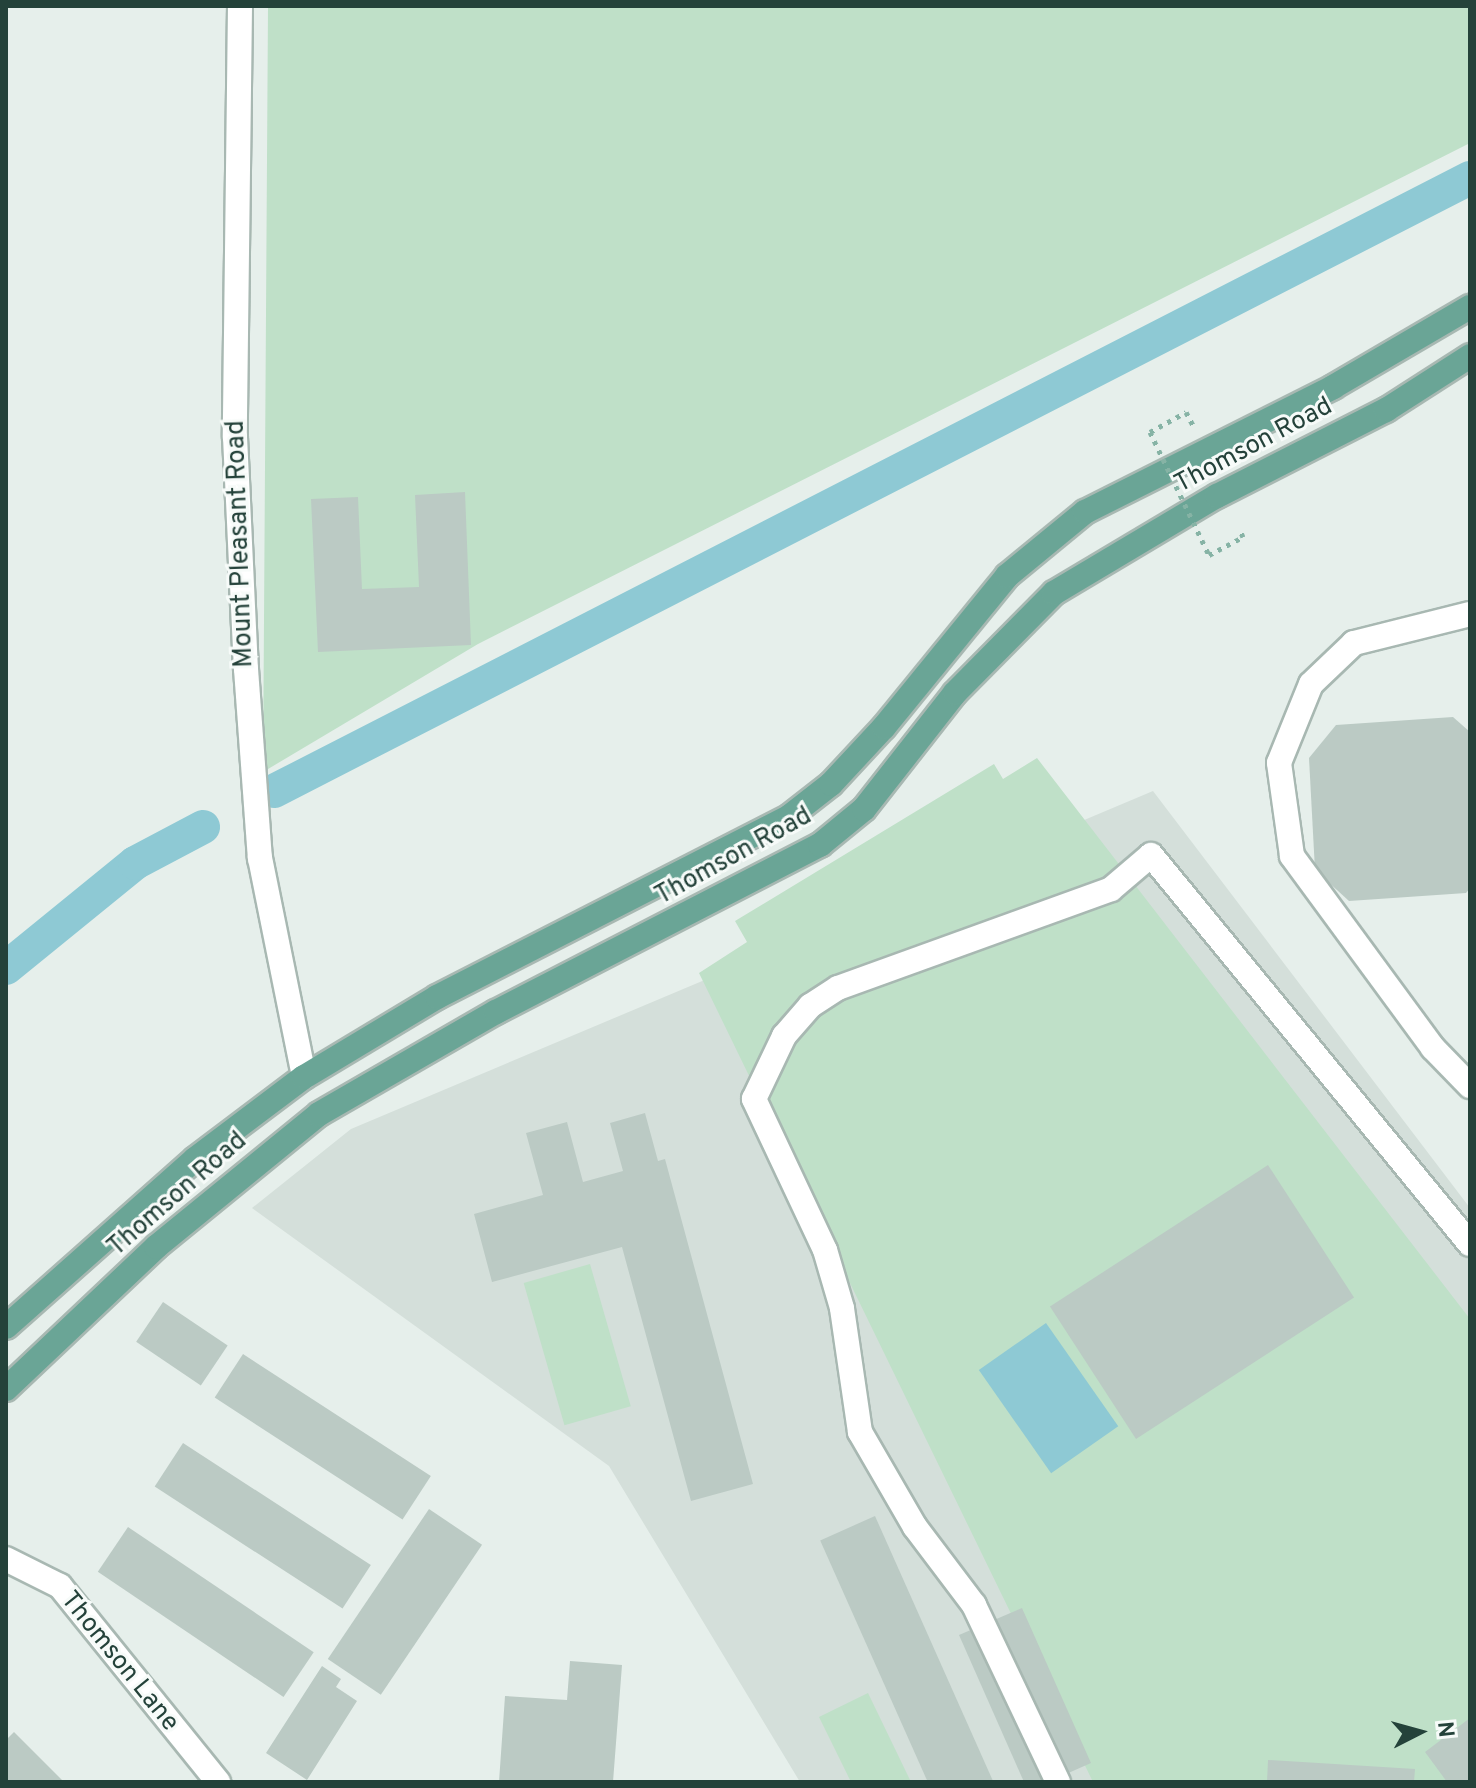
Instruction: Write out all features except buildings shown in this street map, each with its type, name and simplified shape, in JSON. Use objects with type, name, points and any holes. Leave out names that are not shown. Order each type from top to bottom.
[{"type":"main road","name":"Thomson Road","points":[[6,1327],[195,1159],[304,1077],[437,997],[790,816],[842,772],[955,635],[1046,540],[1138,482],[1333,387],[1470,307]]},
{"type":"main road","name":"Thomson Road","points":[[6,1389],[156,1247],[319,1114],[496,1012],[820,845],[864,809],[955,693],[1054,593],[1217,496],[1386,410],[1470,356]]},
{"type":"street","name":"Mount Pleasant Road","points":[[240,6],[235,437],[257,836],[304,1077]]},
{"type":"street","points":[[1470,614],[1354,643],[1311,684],[1279,763],[1292,856],[1433,1048],[1470,1086]]},
{"type":"street","points":[[1058,1782],[974,1605],[915,1527],[860,1432],[842,1308],[825,1250],[754,1099],[784,1036],[810,1006],[838,988],[1111,889],[1151,855],[1470,1244]]},
{"type":"street","name":"Thomson Lane","points":[[6,1559],[60,1586],[218,1782]]},
{"type":"path","points":[[1195,429],[1186,412],[1150,432],[1209,555],[1243,537],[1240,530]]},
{"type":"shaded area","points":[[1153,791],[1470,1208],[1470,1782],[800,1782],[609,1466],[252,1208],[351,1129]]},
{"type":"green space","points":[[268,6],[1470,6],[1470,143],[478,644],[263,772]]},
{"type":"green space","points":[[1037,758],[1470,1319],[1470,1782],[1093,1782],[699,973],[747,942],[735,921],[994,764],[1003,779]]},
{"type":"green space","points":[[590,1264],[631,1406],[564,1425],[524,1283]]},
{"type":"green space","points":[[868,1693],[911,1782],[851,1782],[819,1717]]},
{"type":"water","points":[[1046,1323],[1118,1426],[1051,1473],[979,1370]]},
{"type":"waterway","points":[[274,791],[1470,178]]},
{"type":"waterway","points":[[6,968],[135,863],[203,827]]}]
